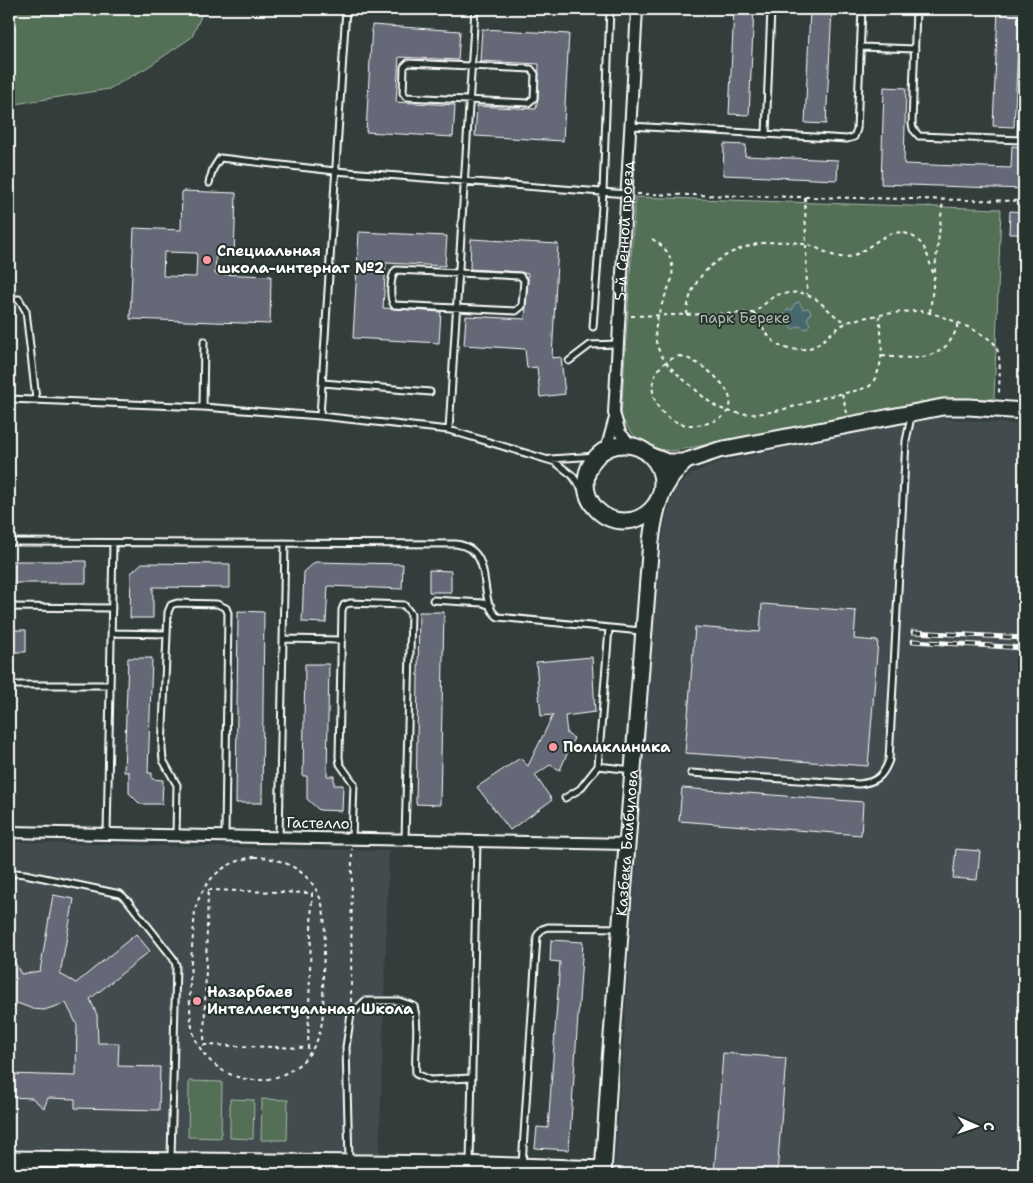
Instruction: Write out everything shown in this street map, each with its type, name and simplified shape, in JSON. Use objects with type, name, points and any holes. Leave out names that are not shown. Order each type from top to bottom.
[{"type":"street","name":"5-й Сенной проезд","points":[[632,446],[620,433],[614,413],[637,9]]},
{"type":"street","points":[[602,453],[619,446],[632,446],[651,456],[671,463],[686,461],[719,450],[943,408],[998,409],[1024,412]]},
{"type":"street","points":[[614,413],[612,435],[602,453],[590,466],[586,478],[586,490],[590,501],[602,514],[640,530],[650,547]]},
{"type":"street","points":[[619,521],[630,521],[642,517],[658,501],[662,489],[662,477],[658,466],[651,456]]},
{"type":"street","name":"Казбека Байбулова","points":[[603,1171],[650,547],[658,501],[672,475],[686,461]]},
{"type":"street","name":"Гастелло","points":[[9,832],[628,844]]},
{"type":"street","points":[[9,1159],[34,1167],[171,1161],[254,1168],[350,1163],[462,1166],[520,1170],[603,1171]]},
{"type":"lane","points":[[320,416],[346,9]]},
{"type":"lane","points":[[449,430],[466,182],[475,9]]},
{"type":"lane","points":[[593,327],[603,192],[610,9]]},
{"type":"lane","points":[[766,134],[771,9]]},
{"type":"lane","points":[[630,126],[847,139],[854,137],[857,129],[862,9]]},
{"type":"lane","points":[[916,9],[912,124],[916,133],[925,137],[1021,140],[1024,41]]},
{"type":"lane","points":[[860,47],[915,49]]},
{"type":"lane","points":[[410,62],[531,69],[535,74],[534,98],[528,104],[470,101],[405,97],[403,93],[404,67],[410,62]]},
{"type":"lane","points":[[209,183],[213,169],[220,158],[335,171],[627,194]]},
{"type":"lane","points":[[396,270],[522,278],[522,306],[516,311],[458,308],[394,305],[391,300],[392,274],[396,270]]},
{"type":"lane","points":[[9,299],[19,299],[26,311],[36,399]]},
{"type":"lane","points":[[203,407],[204,341]]},
{"type":"lane","points":[[569,360],[590,344],[618,344]]},
{"type":"lane","points":[[323,383],[430,392]]},
{"type":"lane","points":[[9,398],[203,407],[320,416],[449,430],[560,465],[572,475],[590,501]]},
{"type":"lane","points":[[691,773],[860,784],[878,779],[885,772],[889,760],[906,441],[912,414]]},
{"type":"lane","points":[[544,459],[602,453]]},
{"type":"lane","points":[[9,542],[463,545],[470,548],[482,565],[491,606],[498,617],[644,631]]},
{"type":"lane","points":[[279,837],[285,543]]},
{"type":"lane","points":[[107,834],[113,544]]},
{"type":"lane","points":[[433,600],[491,606]]},
{"type":"lane","points":[[176,835],[177,785],[162,755],[168,612],[174,604],[217,604],[226,608],[228,613],[225,836]]},
{"type":"lane","points":[[352,838],[354,784],[339,760],[342,610],[347,604],[401,605],[410,610],[405,839]]},
{"type":"lane","points":[[9,607],[112,608]]},
{"type":"lane","points":[[565,798],[580,789],[598,766],[609,628]]},
{"type":"lane","points":[[111,633],[167,634]]},
{"type":"lane","points":[[283,639],[342,640]]},
{"type":"lane","points":[[9,686],[110,685]]},
{"type":"lane","points":[[598,766],[633,770]]},
{"type":"lane","points":[[462,1166],[472,1078],[477,841]]},
{"type":"lane","points":[[9,876],[15,873],[25,874],[120,894],[128,901],[173,958],[176,965],[171,1161]]},
{"type":"lane","points":[[520,1170],[537,936],[542,929],[548,927],[620,928]]},
{"type":"lane","points":[[350,1163],[346,1047],[351,1014],[365,1001],[399,1001],[414,1006],[418,1021],[414,1055],[416,1074],[430,1080],[472,1078]]},
{"type":"path","points":[[627,194],[1024,201]]},
{"type":"path","points":[[805,197],[807,294]]},
{"type":"path","points":[[930,313],[943,200]]},
{"type":"path","points":[[687,315],[689,300],[696,285],[711,266],[731,252],[746,245],[774,242],[806,244],[832,255],[848,257],[862,252],[881,237],[889,234],[905,234],[912,236],[924,247],[934,278]]},
{"type":"path","points":[[652,238],[666,248],[670,255],[673,271],[672,279],[656,316],[656,340],[670,369],[720,409],[760,414],[777,412],[870,386],[878,372],[881,356],[879,316]]},
{"type":"path","points":[[620,316],[754,313],[762,305],[783,293],[807,294],[822,302],[840,319],[847,322]]},
{"type":"path","points":[[754,313],[765,332],[776,344],[791,349],[807,349],[823,342],[847,322],[911,311],[930,313],[958,324],[990,338],[996,348],[1000,372],[998,409]]},
{"type":"path","points":[[881,356],[916,359],[931,355],[938,352],[955,334],[958,324]]},
{"type":"path","points":[[680,356],[689,358],[722,382],[730,396],[727,411],[714,421],[698,425],[682,424],[667,418],[657,406],[654,390],[655,373],[665,362],[680,356]]},
{"type":"path","points":[[842,394],[850,426]]},
{"type":"path","points":[[351,1014],[352,838]]},
{"type":"path","points":[[254,857],[280,860],[303,874],[316,890],[324,911],[322,1024],[317,1040],[309,1055],[293,1070],[278,1077],[262,1080],[240,1078],[220,1069],[204,1054],[194,1035],[191,1013],[195,910],[202,890],[208,881],[224,867],[254,857]]},
{"type":"path","points":[[208,890],[312,893],[308,1048],[204,1045],[208,890]]},
{"type":"shaded area","points":[[927,417],[1024,425],[1024,1174],[614,1174],[655,591],[665,520],[675,490],[691,474],[720,462]]},
{"type":"shaded area","name":"Назарбаев Интеллектуальная Школа","points":[[9,842],[389,851],[379,1154],[9,1150]]},
{"type":"green space","points":[[9,9],[204,9],[192,37],[148,67],[109,89],[9,105]]},
{"type":"green space","name":"парк Береке","points":[[635,197],[1001,209],[994,399],[951,398],[673,451],[656,448],[642,442],[621,417]]},
{"type":"green space","points":[[189,1081],[222,1082],[221,1138],[188,1137]]},
{"type":"green space","points":[[230,1099],[254,1100],[253,1139],[230,1138]]},
{"type":"green space","points":[[262,1099],[288,1100],[287,1140],[261,1140]]},
{"type":"water","points":[[799,302],[803,309],[808,308],[811,312],[807,319],[810,324],[806,329],[799,326],[793,329],[789,326],[790,320],[784,314],[788,309],[792,310],[794,304]]},
{"type":"building","points":[[734,9],[754,9],[749,115],[729,114]]},
{"type":"building","points":[[810,9],[832,9],[826,124],[805,123]]},
{"type":"building","points":[[998,9],[1020,9],[1014,127],[993,126]]},
{"type":"building","points":[[372,25],[460,31],[458,60],[399,57],[396,102],[455,105],[453,137],[366,132]]},
{"type":"building","points":[[482,29],[569,34],[563,141],[475,136],[477,106],[536,109],[538,98],[539,64],[480,61]]},
{"type":"building","points":[[884,87],[906,88],[904,164],[1011,168],[1012,146],[1024,147],[1024,189],[881,184]]},
{"type":"building","points":[[724,144],[746,145],[745,156],[838,160],[837,180],[723,175]]},
{"type":"building","name":"Специальная школа-интернат №2","points":[[182,191],[236,193],[234,257],[216,256],[215,274],[271,276],[270,324],[130,319],[134,228],[181,230]],"holes":[[[164,252],[197,253],[196,277],[163,276]]]},
{"type":"building","points":[[1010,211],[1024,212],[1024,234],[1009,234]]},
{"type":"building","points":[[359,232],[447,236],[445,266],[386,263],[383,308],[441,312],[439,343],[353,338]]},
{"type":"building","points":[[471,239],[558,244],[552,358],[561,357],[565,394],[540,397],[537,367],[527,368],[525,349],[464,345],[466,316],[525,319],[528,280],[528,274],[520,272],[470,269]]},
{"type":"building","points":[[9,561],[86,561],[86,583],[9,583]]},
{"type":"building","points":[[315,562],[403,564],[402,589],[328,586],[326,623],[302,622],[304,572]]},
{"type":"building","points":[[142,563],[230,564],[230,588],[153,587],[153,618],[130,618],[131,573]]},
{"type":"building","points":[[429,570],[451,571],[451,592],[429,592]]},
{"type":"building","points":[[762,604],[856,611],[854,639],[878,641],[868,766],[685,753],[695,627],[760,632]]},
{"type":"building","points":[[238,611],[264,612],[262,803],[236,803]]},
{"type":"building","points":[[419,612],[444,612],[440,805],[416,804]]},
{"type":"building","points":[[9,630],[26,630],[26,652],[9,652]]},
{"type":"building","name":"Поликлиника","points":[[592,657],[595,712],[565,716],[567,734],[574,738],[560,770],[550,765],[535,775],[552,800],[510,830],[477,787],[520,758],[528,766],[553,715],[541,716],[536,662]]},
{"type":"building","points":[[128,658],[152,658],[148,773],[152,773],[152,779],[163,780],[162,804],[140,804],[129,793],[129,772],[124,772]]},
{"type":"building","points":[[305,664],[329,664],[327,776],[334,776],[334,785],[343,785],[342,811],[319,810],[307,799],[307,776],[303,776]]},
{"type":"building","points":[[682,788],[863,802],[861,835],[679,821]]},
{"type":"building","points":[[956,849],[980,851],[977,880],[953,878]]},
{"type":"building","points":[[53,895],[74,899],[60,974],[76,983],[136,934],[150,951],[90,999],[97,1015],[98,1043],[119,1043],[118,1066],[160,1067],[159,1110],[75,1108],[75,1099],[48,1098],[44,1108],[32,1098],[9,1097],[9,1074],[76,1076],[77,1025],[66,1003],[44,1010],[33,1009],[17,1003],[9,1015],[9,951],[21,974],[40,971]]},
{"type":"building","points":[[551,940],[583,942],[569,1150],[535,1148],[537,1127],[548,1128],[560,962],[550,961]]},
{"type":"building","points":[[723,1053],[786,1058],[777,1174],[714,1174]]},
{"type":"railway","points":[[913,632],[1024,638]]},
{"type":"railway","points":[[913,641],[1024,648]]},
{"type":"place","name":"Специальная школа-интернат №2","points":[[207,260]]},
{"type":"place","name":"Поликлиника","points":[[553,747]]},
{"type":"place","name":"Назарбаев Интеллектуальная Школа","points":[[197,1001]]}]
